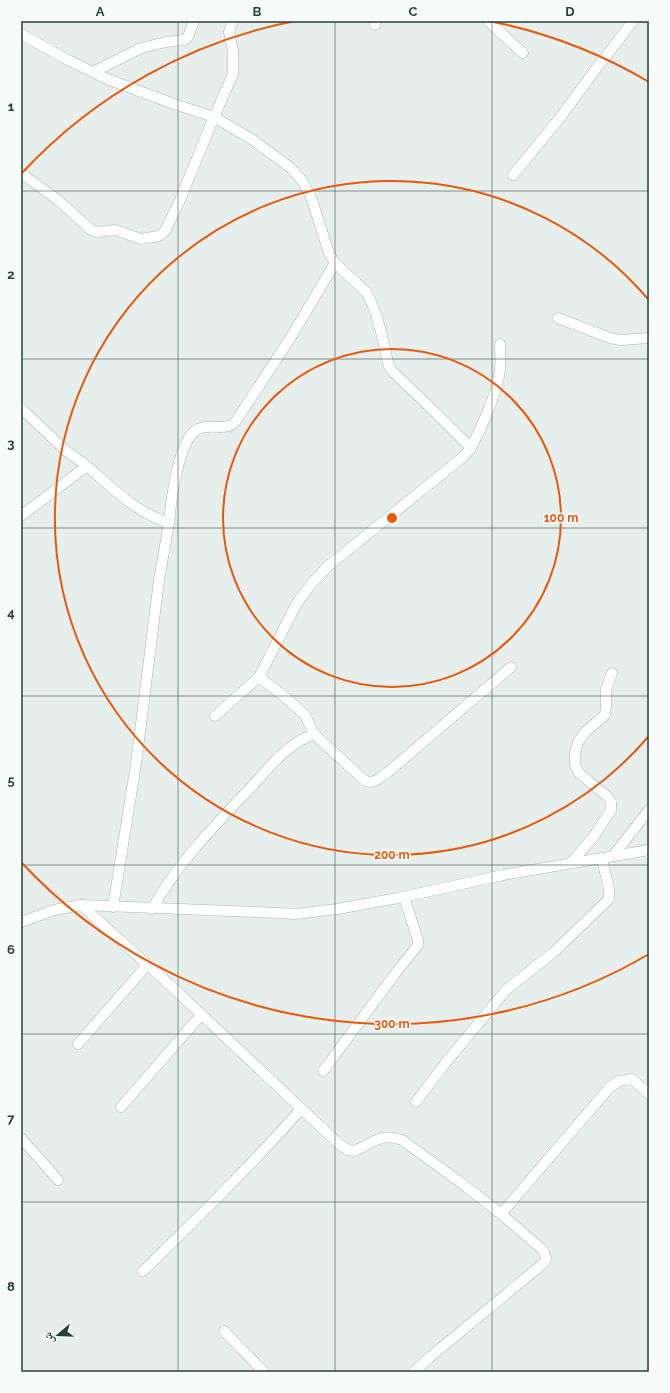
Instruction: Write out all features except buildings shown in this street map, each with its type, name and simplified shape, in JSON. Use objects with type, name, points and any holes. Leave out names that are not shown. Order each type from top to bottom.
[{"type":"street","points":[[93,72],[141,48],[166,42],[184,40],[188,37],[194,21]]},
{"type":"street","points":[[21,173],[58,200],[91,230],[97,232],[115,230],[141,239],[159,236],[165,231],[180,200],[233,74],[233,51],[229,32],[233,21]]},
{"type":"street","points":[[488,21],[523,53]]},
{"type":"street","points":[[513,175],[559,119],[633,21]]},
{"type":"street","points":[[21,34],[107,79],[214,117],[253,140],[292,168],[303,182],[311,197],[325,243],[335,263],[366,292],[369,297],[392,372],[471,448]]},
{"type":"street","points":[[113,907],[134,778],[159,580],[176,475],[182,456],[194,431],[200,428],[229,426],[236,421],[291,337],[335,263]]},
{"type":"street","points":[[558,318],[610,338],[621,340],[649,338]]},
{"type":"street","points":[[215,716],[259,677],[297,603],[312,583],[328,567],[463,457],[471,448],[496,387],[500,370],[500,344]]},
{"type":"street","points":[[21,408],[65,450],[87,466],[120,495],[147,514],[169,523]]},
{"type":"street","points":[[21,516],[87,466]]},
{"type":"street","points":[[259,677],[305,715],[314,734],[363,779],[367,782],[372,782],[387,773],[511,667]]},
{"type":"street","points":[[571,863],[594,836],[611,810],[611,802],[608,796],[579,773],[575,765],[575,753],[578,742],[586,730],[604,715],[606,706],[606,690],[612,674]]},
{"type":"street","points":[[152,909],[164,887],[199,844],[240,798],[284,753],[304,737],[314,734]]},
{"type":"street","points":[[613,856],[649,810]]},
{"type":"street","points":[[21,922],[54,910],[81,905],[295,914],[316,912],[404,897],[502,875],[649,850]]},
{"type":"street","points":[[416,1102],[446,1061],[507,989],[554,952],[609,899],[609,889],[602,859]]},
{"type":"street","points":[[323,1071],[418,945],[418,940],[404,897]]},
{"type":"street","points":[[81,905],[339,1144],[348,1150],[354,1151],[361,1149],[373,1141],[383,1137],[392,1137],[402,1140],[460,1182],[501,1214],[543,1250],[546,1258],[545,1262],[430,1356],[414,1372]]},
{"type":"street","points":[[78,1044],[147,965]]},
{"type":"street","points":[[121,1107],[201,1016]]},
{"type":"street","points":[[501,1214],[610,1087],[619,1081],[632,1079],[649,1094]]},
{"type":"street","points":[[142,1272],[224,1192],[302,1109]]},
{"type":"street","points":[[21,1138],[58,1180]]},
{"type":"street","points":[[224,1331],[264,1372]]}]
